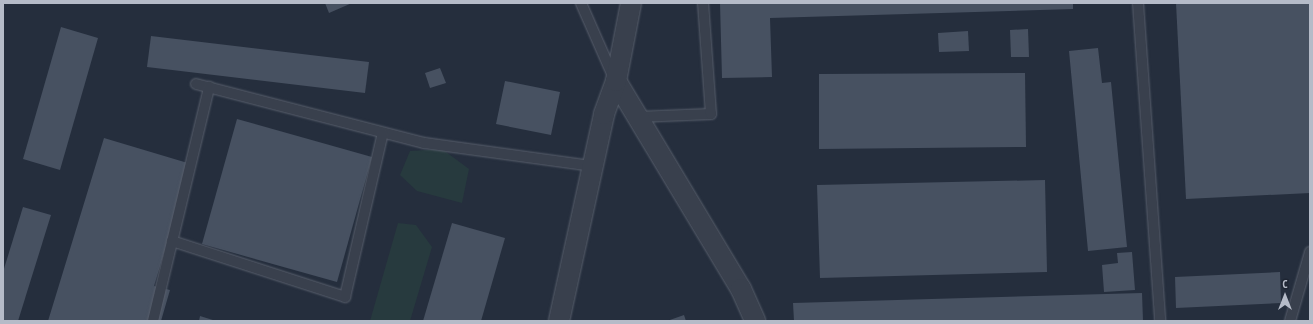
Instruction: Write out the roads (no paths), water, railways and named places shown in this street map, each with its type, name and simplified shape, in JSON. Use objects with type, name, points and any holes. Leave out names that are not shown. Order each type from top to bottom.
[{"type":"street","points":[[558,321],[593,166],[616,82],[631,3]]},
{"type":"street","points":[[616,82],[741,289],[755,321]]},
{"type":"lane","points":[[581,3],[616,82]]},
{"type":"lane","points":[[637,117],[711,114],[703,3]]},
{"type":"lane","points":[[1138,3],[1160,321]]},
{"type":"lane","points":[[196,84],[424,144],[593,166]]},
{"type":"lane","points":[[153,321],[209,87]]},
{"type":"lane","points":[[172,241],[345,297],[383,133]]},
{"type":"lane","points":[[1290,321],[1310,252]]}]
